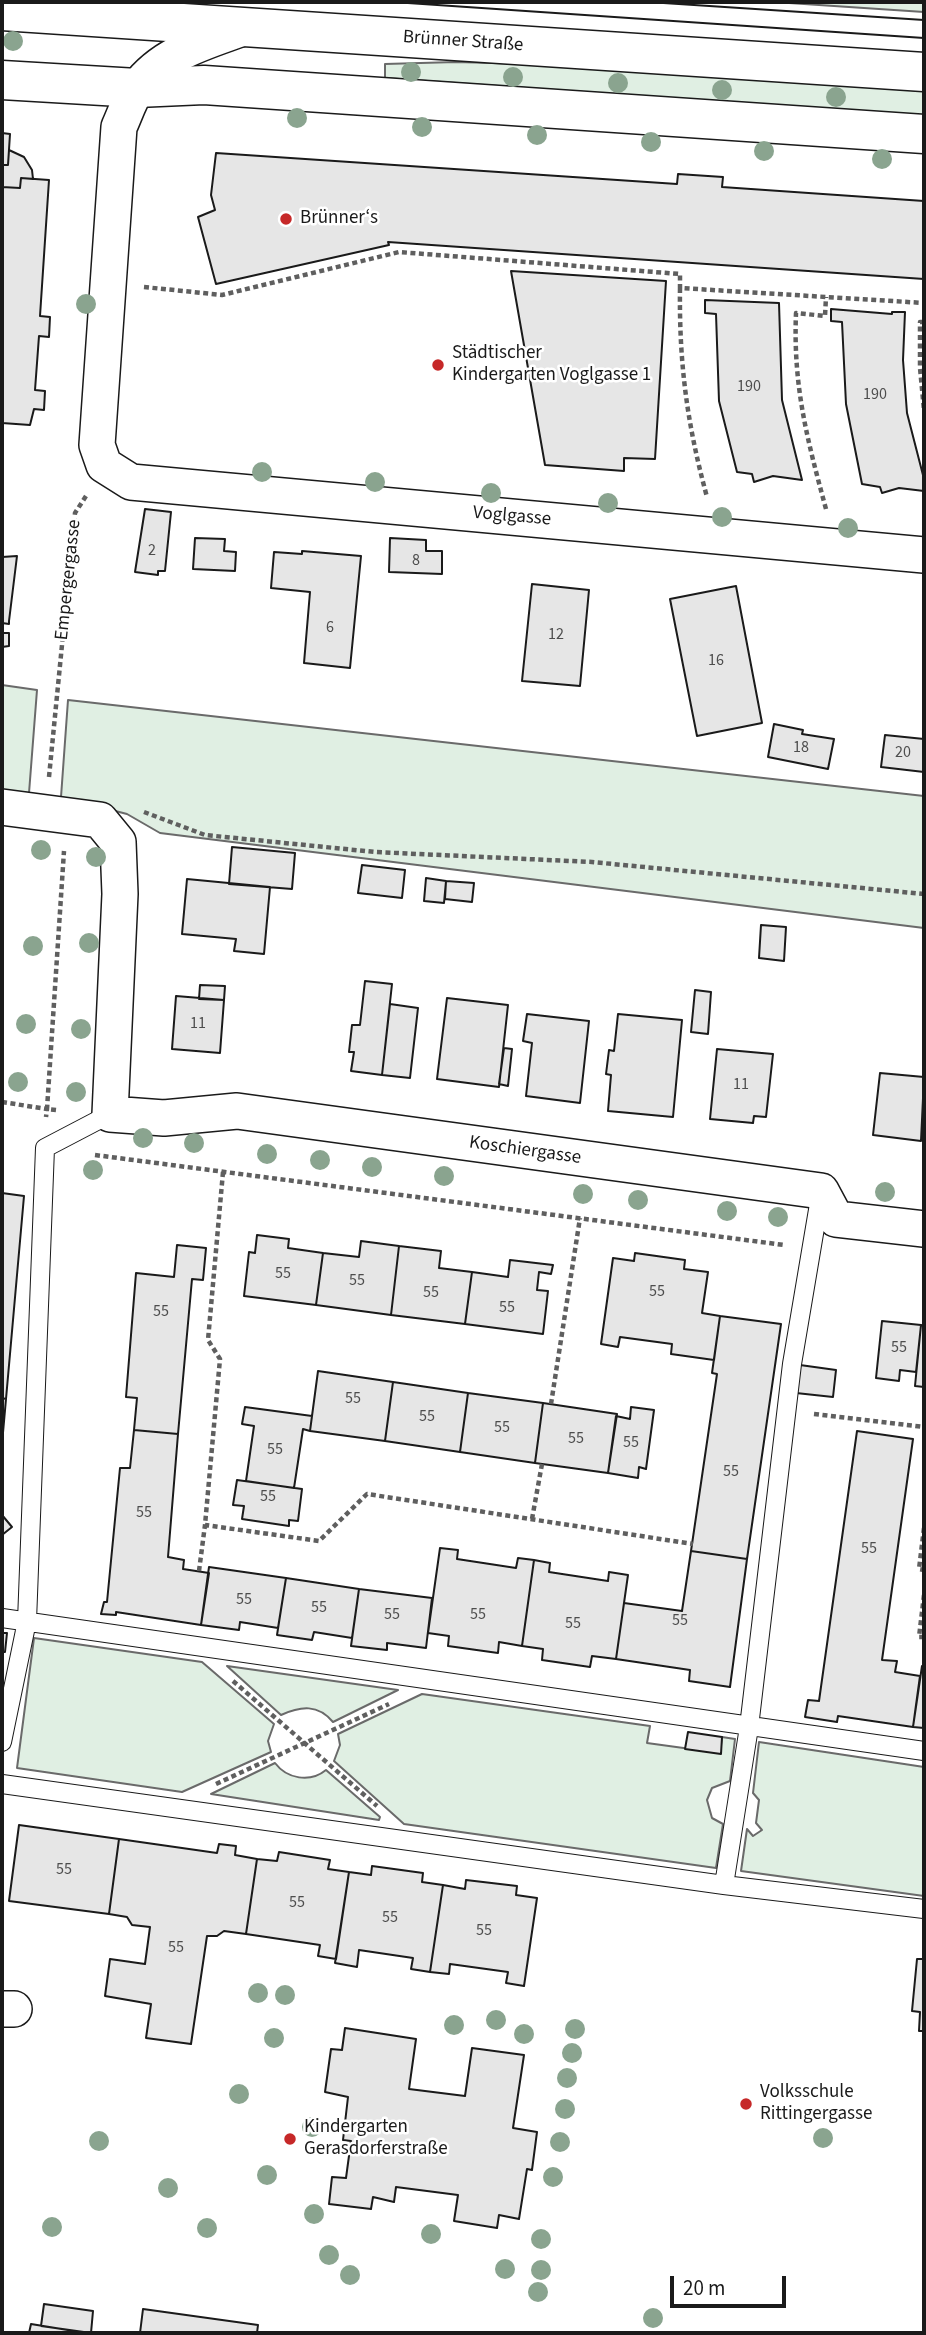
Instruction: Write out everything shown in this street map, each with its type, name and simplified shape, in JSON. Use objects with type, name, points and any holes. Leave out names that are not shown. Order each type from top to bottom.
[{"type":"main road","name":"Brünner Straße","points":[[2,11],[924,72]]},
{"type":"main road","points":[[2,80],[137,88],[204,85],[924,134]]},
{"type":"street","points":[[104,465],[97,445],[120,127],[137,88],[159,66],[187,48],[243,28]]},
{"type":"street","name":"Voglgasse","points":[[104,465],[131,482],[924,555]]},
{"type":"street","points":[[2,807],[54,798],[100,820],[118,842],[120,894],[110,1114]]},
{"type":"street","name":"Koschiergasse","points":[[110,1114],[164,1118],[237,1111],[821,1191]]},
{"type":"street","points":[[821,1191],[836,1219],[924,1229]]},
{"type":"lane","points":[[2,1742],[27,1621],[45,1148],[110,1114]]},
{"type":"lane","points":[[724,1885],[749,1727],[792,1364],[821,1191]]},
{"type":"lane","points":[[2,1618],[924,1751]]},
{"type":"lane","points":[[2,1784],[724,1885],[924,1909]]},
{"type":"path","points":[[108,284],[222,295],[399,252],[680,274],[682,385],[689,431],[708,500],[705,534]]},
{"type":"path","points":[[680,288],[924,303]]},
{"type":"path","points":[[826,297],[825,316],[796,313],[794,357],[807,436],[836,547]]},
{"type":"path","points":[[924,322],[920,322],[924,410]]},
{"type":"path","name":"Empergergasse","points":[[54,798],[49,778],[75,513],[104,465]]},
{"type":"path","points":[[38,778],[49,778],[64,846],[47,1109]]},
{"type":"path","points":[[140,811],[205,835],[375,852],[592,862],[924,894]]},
{"type":"path","points":[[2,1102],[110,1114]]},
{"type":"path","points":[[45,1148],[812,1249]]},
{"type":"path","points":[[199,1571],[220,1359],[208,1340],[223,1172]]},
{"type":"path","points":[[551,1404],[580,1218]]},
{"type":"path","points":[[788,1411],[924,1427]]},
{"type":"path","points":[[532,1519],[542,1464]]},
{"type":"path","points":[[205,1525],[319,1541],[366,1494],[692,1544]]},
{"type":"path","points":[[924,1528],[919,1569],[924,1570]]},
{"type":"path","points":[[924,1595],[919,1637],[924,1637]]},
{"type":"path","points":[[191,1645],[392,1819],[394,1839]]},
{"type":"path","points":[[168,1807],[437,1681]]},
{"type":"green space","points":[[767,2],[924,2],[924,12],[789,3]]},
{"type":"green space","points":[[456,62],[567,65],[924,91],[924,116],[385,78],[385,64]]},
{"type":"green space","points":[[2,685],[37,690],[29,793],[2,790]]},
{"type":"green space","points":[[68,700],[924,796],[924,928],[160,833],[127,814],[61,797]]},
{"type":"green space","points":[[34,1638],[202,1662],[274,1724],[268,1741],[271,1752],[182,1792],[17,1768]]},
{"type":"green space","points":[[227,1666],[398,1690],[333,1722],[321,1712],[309,1708],[281,1715]]},
{"type":"green space","points":[[422,1694],[650,1726],[647,1743],[720,1753],[722,1737],[735,1739],[730,1781],[712,1788],[707,1800],[712,1818],[723,1824],[716,1868],[404,1824],[334,1761],[340,1745],[338,1734]]},
{"type":"green space","points":[[759,1742],[924,1767],[924,1896],[741,1871],[747,1829],[753,1836],[762,1830],[756,1823],[759,1800],[753,1793]]},
{"type":"green space","points":[[275,1763],[292,1776],[306,1778],[326,1770],[380,1817],[379,1820],[211,1794]]},
{"type":"building","points":[[2,133],[10,134],[8,165],[2,165]]},
{"type":"building","points":[[9,150],[24,157],[32,170],[33,179],[21,178],[20,188],[2,187],[2,165],[8,165]]},
{"type":"building","points":[[216,153],[677,184],[678,174],[723,177],[722,187],[924,201],[924,279],[388,242],[389,245],[216,284],[198,217],[215,210],[211,195]]},
{"type":"building","points":[[21,178],[49,180],[40,316],[50,317],[49,337],[39,336],[35,390],[45,391],[44,410],[34,409],[30,425],[2,423],[2,187],[20,188]]},
{"type":"building","points":[[511,271],[666,281],[655,459],[624,458],[624,471],[545,465]]},
{"type":"building","points":[[705,300],[779,303],[782,400],[802,480],[773,476],[754,482],[752,474],[737,472],[719,401],[716,314],[705,313]]},
{"type":"building","points":[[831,309],[892,314],[905,312],[903,360],[907,413],[924,479],[924,491],[899,488],[882,493],[880,487],[862,484],[846,404],[842,322],[831,321]]},
{"type":"building","points":[[145,509],[171,512],[165,571],[158,571],[158,575],[135,572]]},
{"type":"building","points":[[195,538],[225,539],[224,551],[236,552],[235,571],[193,569]]},
{"type":"building","points":[[390,538],[426,540],[426,551],[442,551],[442,574],[389,572]]},
{"type":"building","points":[[302,551],[361,556],[350,668],[304,663],[310,592],[271,588],[274,552],[302,554]]},
{"type":"building","points":[[17,556],[9,624],[2,623],[2,557]]},
{"type":"building","points":[[532,584],[589,590],[580,686],[522,681]]},
{"type":"building","points":[[736,586],[762,723],[697,736],[670,599]]},
{"type":"building","points":[[2,633],[9,633],[9,646],[2,647]]},
{"type":"building","points":[[774,724],[803,730],[802,734],[834,739],[828,769],[768,757]]},
{"type":"building","points":[[885,735],[924,739],[924,772],[881,767]]},
{"type":"building","points":[[232,847],[295,853],[292,889],[229,884]]},
{"type":"building","points":[[362,865],[405,870],[402,898],[358,893]]},
{"type":"building","points":[[426,878],[446,881],[444,903],[424,901]]},
{"type":"building","points":[[187,879],[270,887],[264,954],[234,951],[236,939],[182,934]]},
{"type":"building","points":[[446,881],[474,883],[472,902],[445,899]]},
{"type":"building","points":[[761,925],[786,927],[784,961],[759,958]]},
{"type":"building","points":[[365,981],[392,984],[382,1075],[351,1071],[354,1052],[349,1052],[352,1025],[360,1025]]},
{"type":"building","points":[[200,985],[225,986],[224,1000],[199,999]]},
{"type":"building","points":[[695,990],[711,992],[708,1034],[691,1032]]},
{"type":"building","points":[[176,996],[224,1000],[220,1053],[172,1049]]},
{"type":"building","points":[[447,998],[508,1005],[499,1087],[437,1079]]},
{"type":"building","points":[[390,1004],[418,1008],[410,1078],[382,1075]]},
{"type":"building","points":[[527,1014],[589,1021],[580,1103],[526,1096],[532,1043],[523,1041]]},
{"type":"building","points":[[618,1014],[682,1020],[673,1117],[608,1111],[611,1075],[606,1074],[609,1050],[614,1051]]},
{"type":"building","points":[[504,1048],[512,1049],[508,1086],[499,1084]]},
{"type":"building","points":[[717,1049],[773,1054],[766,1117],[754,1116],[753,1123],[710,1119]]},
{"type":"building","points":[[880,1073],[924,1077],[921,1141],[873,1135]]},
{"type":"building","points":[[2,1193],[24,1196],[6,1399],[2,1398]]},
{"type":"building","points":[[257,1235],[289,1239],[288,1248],[323,1253],[316,1305],[244,1296],[249,1252],[255,1253]]},
{"type":"building","points":[[361,1241],[399,1246],[391,1315],[316,1305],[323,1253],[359,1257]]},
{"type":"building","points":[[177,1245],[206,1248],[203,1280],[192,1279],[178,1434],[134,1430],[137,1398],[126,1397],[136,1273],[174,1277]]},
{"type":"building","points":[[399,1246],[441,1251],[439,1268],[472,1272],[465,1324],[391,1315]]},
{"type":"building","points":[[635,1253],[685,1260],[684,1269],[708,1272],[702,1313],[720,1316],[714,1360],[671,1354],[672,1344],[620,1337],[618,1347],[601,1344],[613,1258],[634,1261]]},
{"type":"building","points":[[510,1260],[553,1265],[551,1274],[539,1272],[537,1290],[548,1291],[543,1334],[465,1324],[472,1272],[508,1277]]},
{"type":"building","points":[[720,1316],[781,1324],[747,1559],[691,1551],[717,1374],[712,1373]]},
{"type":"building","points":[[882,1321],[921,1325],[916,1372],[900,1370],[899,1381],[876,1378]]},
{"type":"building","points":[[921,1325],[924,1326],[924,1387],[915,1386]]},
{"type":"building","points":[[800,1365],[836,1370],[833,1397],[796,1393]]},
{"type":"building","points":[[318,1371],[393,1382],[385,1441],[310,1431]]},
{"type":"building","points":[[393,1382],[468,1393],[460,1452],[385,1441]]},
{"type":"building","points":[[468,1393],[543,1403],[535,1463],[460,1452]]},
{"type":"building","points":[[2,1398],[6,1399],[2,1444]]},
{"type":"building","points":[[543,1403],[617,1414],[608,1473],[535,1463]]},
{"type":"building","points":[[245,1407],[312,1416],[310,1431],[303,1429],[294,1488],[246,1481],[254,1426],[242,1424]]},
{"type":"building","points":[[631,1407],[654,1410],[646,1469],[639,1467],[638,1478],[608,1473],[616,1416],[630,1419]]},
{"type":"building","points":[[134,1430],[178,1434],[168,1557],[184,1560],[183,1569],[209,1573],[201,1625],[116,1612],[116,1615],[101,1614],[104,1602],[107,1602],[120,1468],[130,1468]]},
{"type":"building","points":[[857,1431],[913,1439],[882,1660],[897,1661],[895,1672],[920,1676],[913,1727],[838,1716],[837,1722],[805,1717],[808,1700],[819,1701]]},
{"type":"building","points":[[237,1480],[302,1489],[298,1521],[289,1520],[289,1526],[242,1519],[244,1506],[233,1505]]},
{"type":"building","points":[[2,1515],[12,1527],[2,1535]]},
{"type":"building","points":[[440,1548],[458,1550],[457,1559],[516,1568],[518,1558],[534,1560],[522,1646],[499,1642],[498,1653],[448,1646],[449,1636],[428,1633]]},
{"type":"building","points":[[691,1551],[747,1559],[730,1687],[689,1681],[690,1670],[616,1659],[624,1603],[682,1611]]},
{"type":"building","points":[[534,1560],[550,1563],[549,1572],[608,1581],[609,1572],[628,1575],[616,1659],[592,1656],[590,1667],[542,1660],[543,1649],[522,1646]]},
{"type":"building","points":[[209,1567],[286,1578],[278,1628],[240,1622],[239,1630],[201,1625]]},
{"type":"building","points":[[286,1578],[359,1589],[352,1638],[314,1632],[312,1640],[277,1635]]},
{"type":"building","points":[[359,1589],[432,1598],[426,1648],[387,1643],[387,1650],[351,1646]]},
{"type":"building","points":[[2,1633],[7,1633],[5,1652],[2,1652]]},
{"type":"building","points":[[924,1666],[924,1728],[913,1727]]},
{"type":"building","points":[[688,1732],[722,1737],[721,1754],[685,1749]]},
{"type":"building","points":[[19,1825],[119,1839],[109,1914],[9,1901]]},
{"type":"building","points":[[119,1839],[217,1853],[219,1844],[236,1846],[235,1855],[257,1859],[246,1934],[224,1931],[217,1936],[207,1936],[191,2044],[146,2038],[151,2004],[105,1996],[110,1959],[145,1964],[150,1927],[132,1925],[127,1917],[109,1914]]},
{"type":"building","points":[[279,1852],[330,1860],[328,1869],[349,1872],[336,1959],[318,1956],[320,1945],[246,1934],[257,1859],[277,1861]]},
{"type":"building","points":[[372,1866],[423,1873],[422,1882],[443,1885],[430,1972],[411,1969],[413,1958],[359,1950],[357,1967],[335,1963],[349,1872],[371,1875]]},
{"type":"building","points":[[466,1880],[517,1886],[516,1895],[537,1898],[524,1986],[506,1983],[508,1972],[450,1964],[449,1974],[430,1972],[443,1885],[465,1889]]},
{"type":"building","points":[[917,1959],[924,1959],[924,2031],[919,2031],[920,2012],[912,2011]]},
{"type":"building","name":"Kindergarten Gerasdorferstraße","points":[[345,2028],[416,2039],[409,2089],[465,2096],[472,2048],[524,2055],[513,2128],[537,2132],[532,2170],[527,2169],[519,2219],[499,2215],[497,2228],[454,2221],[458,2195],[396,2187],[394,2202],[373,2197],[371,2209],[329,2204],[332,2177],[346,2178],[351,2141],[343,2140],[348,2097],[325,2092],[331,2049],[342,2050]]},
{"type":"building","points":[[44,2304],[93,2311],[91,2333],[41,2326]]},
{"type":"building","points":[[143,2309],[258,2325],[257,2333],[140,2333]]},
{"type":"building","points":[[31,2324],[80,2332],[29,2333]]},
{"type":"tram line","points":[[393,2],[924,38]]},
{"type":"tram line","points":[[648,2],[924,20]]},
{"type":"place","name":"Brünner‘s","points":[[286,219]]},
{"type":"place","name":"Städtischer Kindergarten Voglgasse 1","points":[[438,365]]},
{"type":"place","name":"Volksschule Rittingergasse","points":[[746,2104]]},
{"type":"place","name":"Kindergarten Gerasdorferstraße","points":[[290,2139]]}]
